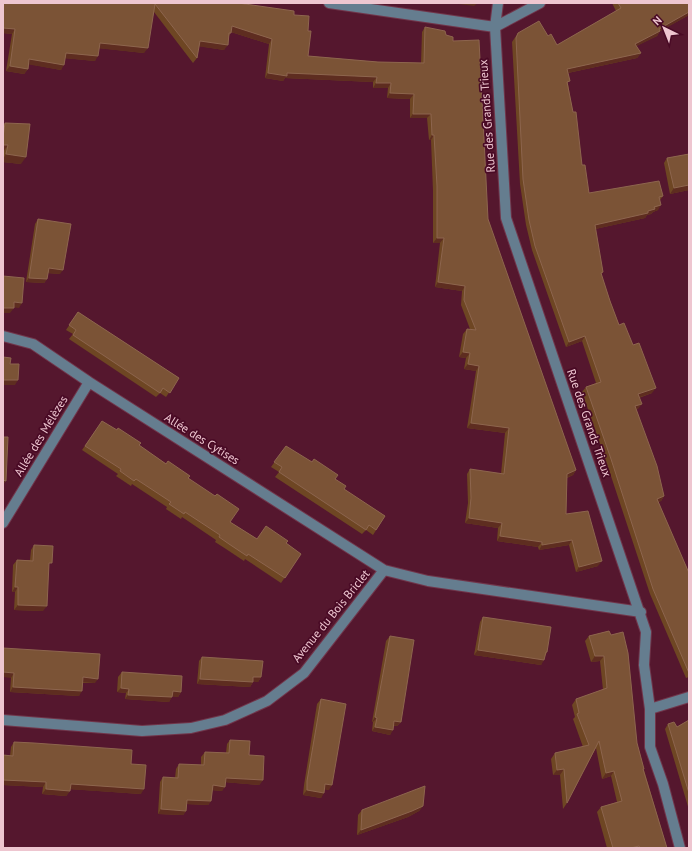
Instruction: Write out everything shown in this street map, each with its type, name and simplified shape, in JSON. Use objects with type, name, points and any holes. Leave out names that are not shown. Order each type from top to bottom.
[{"type":"street","points":[[329,3],[495,27],[540,3]]},
{"type":"street","name":"Rue des Grands Trieux","points":[[498,3],[495,27],[506,218],[588,462],[641,612],[646,632],[644,666],[650,709],[650,747],[663,784],[680,848]]},
{"type":"street","name":"Allée des Cytises","points":[[3,336],[33,344],[88,382],[384,570]]},
{"type":"street","name":"Allée des Mélèzes","points":[[3,523],[88,382]]},
{"type":"street","name":"Avenue du Bois Briclet","points":[[3,720],[142,731],[191,728],[225,720],[267,701],[304,673],[384,570],[428,581],[641,612]]},
{"type":"street","points":[[650,709],[689,697]]},
{"type":"building","points":[[3,3],[238,3],[294,11],[294,15],[309,16],[308,31],[311,31],[308,56],[378,62],[424,63],[425,27],[445,31],[446,35],[453,37],[453,41],[479,40],[488,219],[576,470],[567,474],[566,514],[588,511],[602,561],[579,567],[572,540],[542,545],[542,542],[500,536],[502,523],[469,518],[471,498],[470,469],[504,474],[509,428],[471,423],[479,366],[468,364],[470,353],[463,352],[467,329],[476,330],[464,300],[465,286],[438,282],[444,238],[437,238],[437,186],[434,135],[432,135],[431,114],[413,114],[414,94],[390,93],[391,83],[376,83],[377,77],[287,73],[287,76],[268,73],[272,39],[232,26],[231,33],[229,33],[228,45],[200,41],[197,58],[155,4],[148,48],[100,43],[98,56],[66,53],[64,65],[29,59],[28,69],[10,66],[15,29],[3,28]]},
{"type":"building","points":[[618,3],[689,3],[689,12],[659,29],[660,31],[635,44],[641,53],[567,69],[570,81],[567,82],[573,112],[576,112],[582,165],[585,165],[589,193],[659,181],[663,196],[659,197],[661,205],[654,207],[655,209],[648,211],[648,213],[595,225],[603,272],[601,273],[610,301],[619,325],[624,323],[633,345],[639,343],[656,388],[638,394],[642,404],[635,406],[657,466],[664,496],[657,499],[689,573],[689,673],[653,589],[586,387],[601,382],[585,336],[569,342],[535,246],[529,220],[523,179],[516,38],[518,33],[539,21],[548,36],[551,34],[557,45],[621,8]]},
{"type":"building","points":[[5,123],[30,124],[26,157],[6,154],[8,145],[3,145]]},
{"type":"building","points":[[689,154],[689,185],[674,188],[667,158]]},
{"type":"building","points":[[38,219],[71,224],[63,270],[49,268],[47,279],[29,278]]},
{"type":"building","points":[[3,276],[24,278],[22,303],[14,302],[14,308],[3,308]]},
{"type":"building","points":[[78,312],[179,378],[170,393],[163,388],[160,393],[73,335],[76,330],[69,325]]},
{"type":"building","points":[[3,357],[11,358],[10,364],[19,364],[18,380],[3,380]]},
{"type":"building","points":[[102,421],[117,430],[118,428],[141,443],[139,445],[166,464],[168,461],[190,476],[188,478],[215,496],[217,494],[239,509],[230,522],[257,539],[266,526],[288,541],[286,543],[301,554],[285,578],[248,554],[247,556],[219,537],[220,535],[185,512],[184,514],[169,504],[171,502],[136,479],[134,481],[120,471],[121,469],[85,446]]},
{"type":"building","points":[[3,437],[8,437],[6,481],[3,480]]},
{"type":"building","points":[[286,446],[312,462],[314,459],[338,475],[335,479],[346,486],[344,489],[385,516],[376,530],[369,525],[366,530],[279,472],[282,467],[274,462]]},
{"type":"building","points":[[34,545],[53,546],[52,563],[49,563],[47,606],[18,605],[18,587],[15,587],[17,560],[33,561]]},
{"type":"building","points":[[483,617],[551,627],[547,652],[544,660],[478,650]]},
{"type":"building","points":[[609,631],[611,635],[623,632],[628,653],[637,743],[643,769],[667,848],[640,848],[639,846],[631,848],[613,848],[601,807],[622,801],[614,771],[606,773],[599,741],[567,803],[564,769],[557,770],[555,753],[589,745],[577,714],[579,713],[576,699],[607,688],[604,656],[595,656],[589,636]]},
{"type":"building","points":[[390,636],[414,640],[401,722],[394,721],[393,730],[375,727],[377,718],[375,717]]},
{"type":"building","points":[[3,648],[100,654],[98,679],[83,677],[82,691],[13,687],[14,673],[3,672]]},
{"type":"building","points":[[202,657],[263,661],[261,677],[253,677],[253,682],[200,679]]},
{"type":"building","points":[[122,672],[182,676],[181,692],[173,691],[172,697],[128,695],[129,689],[121,688]]},
{"type":"building","points":[[321,699],[346,704],[332,785],[325,784],[324,793],[307,790],[307,781]]},
{"type":"building","points":[[689,720],[689,793],[668,724],[674,722],[677,727]]},
{"type":"building","points":[[230,740],[250,741],[249,755],[264,756],[263,780],[226,778],[225,787],[213,785],[211,801],[187,800],[186,811],[161,809],[163,777],[178,778],[179,764],[204,765],[205,752],[229,753]]},
{"type":"building","points":[[14,742],[132,750],[131,764],[146,765],[144,789],[71,784],[70,791],[46,789],[46,782],[3,780],[3,755],[13,756]]},
{"type":"building","points":[[425,786],[423,806],[361,830],[362,810]]}]
